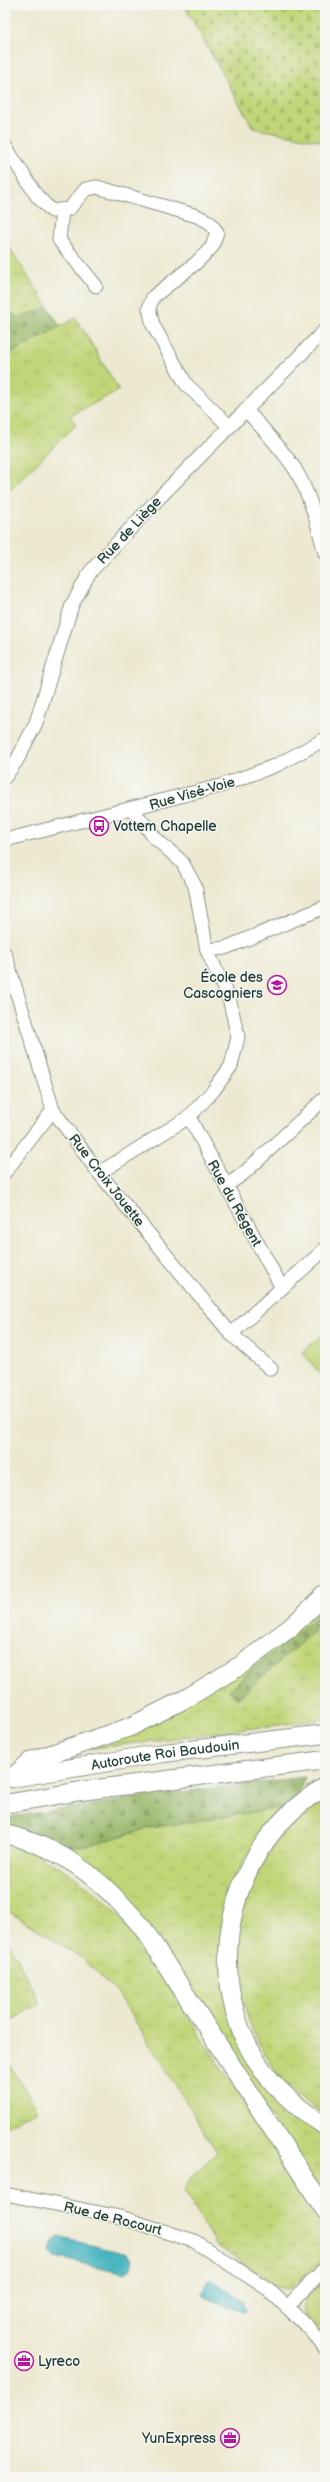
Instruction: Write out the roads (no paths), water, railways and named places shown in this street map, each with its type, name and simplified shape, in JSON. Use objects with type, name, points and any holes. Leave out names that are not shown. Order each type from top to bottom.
[{"type":"highway","points":[[9,1778],[31,1761],[130,1727],[187,1698],[241,1665],[291,1627],[325,1595]]},
{"type":"highway","name":"Autoroute Roi Baudouin","points":[[9,1778],[164,1753],[325,1734]]},
{"type":"highway","points":[[5,1804],[89,1790],[325,1760]]},
{"type":"highway","points":[[325,1787],[310,1796],[286,1816],[259,1850],[247,1872],[232,1910],[227,1950],[231,1995],[242,2029],[257,2062],[276,2087],[304,2112],[325,2126]]},
{"type":"highway","points":[[5,1834],[53,1852],[83,1869],[117,1898],[142,1927],[325,2210]]},
{"type":"street","points":[[5,146],[37,196],[52,211],[69,209],[86,189],[97,186],[197,216],[209,222],[217,232],[212,247],[196,263],[153,297],[149,308],[153,325],[186,384],[229,426]]},
{"type":"street","points":[[62,210],[60,240],[96,286]]},
{"type":"street","name":"Rue de Liège","points":[[5,777],[17,760],[36,723],[72,605],[90,572],[229,426],[325,330]]},
{"type":"street","points":[[246,410],[274,441],[296,470],[317,521],[325,553]]},
{"type":"street","name":"Rue Visé-Voie","points":[[5,840],[133,810],[248,776],[277,765],[325,739]]},
{"type":"street","points":[[99,1172],[189,1117],[214,1091],[231,1066],[238,1037],[230,1002],[207,950],[201,912],[192,880],[182,862],[155,838],[133,810]]},
{"type":"street","points":[[207,950],[225,948],[325,907]]},
{"type":"street","name":"Rue Croix Jouette","points":[[5,954],[53,1110],[99,1172],[231,1334],[271,1370]]},
{"type":"street","points":[[227,1186],[243,1174],[325,1098]]},
{"type":"street","points":[[5,1172],[53,1110]]},
{"type":"street","name":"Rue du Régent","points":[[189,1117],[282,1288]]},
{"type":"street","points":[[231,1334],[325,1249]]},
{"type":"street","name":"Rue de Rocourt","points":[[5,2194],[120,2217],[194,2241],[263,2286],[312,2331],[325,2349]]},
{"type":"street","points":[[287,2307],[325,2268]]},
{"type":"water","points":[[58,2237],[128,2254],[132,2258],[130,2270],[125,2273],[55,2257],[51,2251],[53,2240]]},
{"type":"water","points":[[211,2279],[243,2300],[246,2311],[242,2312],[204,2297],[202,2295],[207,2280]]},
{"type":"place","name":"Vottem Chapelle","points":[[99,826]]},
{"type":"place","name":"École des Cascogniers","points":[[277,985]]},
{"type":"place","name":"Lyreco","points":[[24,2361]]},
{"type":"place","name":"YunExpress","points":[[230,2438]]}]
